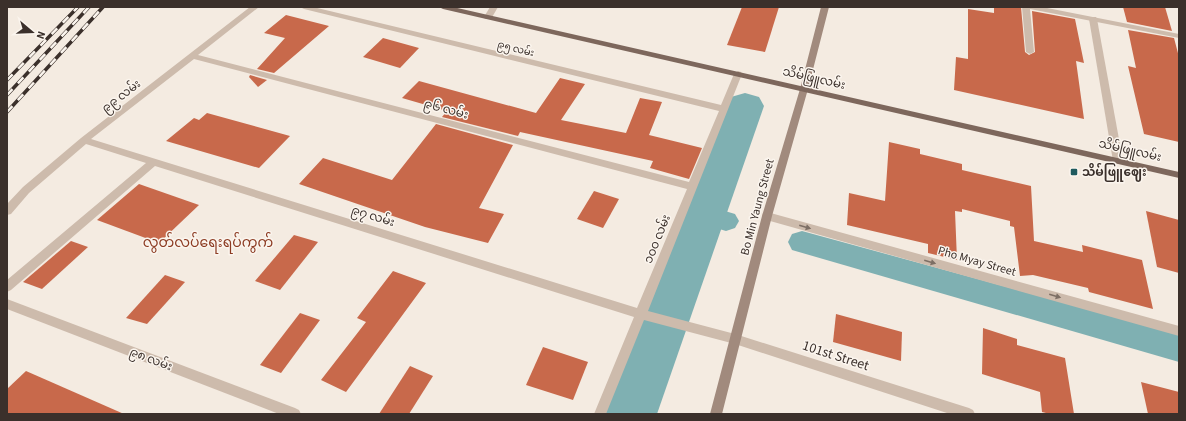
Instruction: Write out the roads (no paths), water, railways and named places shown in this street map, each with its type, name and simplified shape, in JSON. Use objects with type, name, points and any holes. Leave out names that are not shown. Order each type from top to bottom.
[{"type":"main road","name":"သိမ်ဖြူလမ်း","points":[[443,7],[1179,175]]},
{"type":"main road","name":"Bo Min Yaung Street","points":[[716,414],[767,216],[804,89],[825,7]]},
{"type":"street","name":"၉၉ လမ်း","points":[[7,211],[26,190],[84,140],[255,7]]},
{"type":"street","name":"၉၅ လမ်း","points":[[304,7],[724,109]]},
{"type":"street","points":[[488,17],[494,7]]},
{"type":"street","points":[[1026,7],[1030,52]]},
{"type":"street","points":[[1031,7],[1179,36]]},
{"type":"street","points":[[1093,19],[1118,161]]},
{"type":"street","name":"၉၆ လမ်း","points":[[193,56],[692,186]]},
{"type":"street","name":"၁၀၀ လမ်း","points":[[600,414],[738,74]]},
{"type":"street","name":"၉၇ လမ်း","points":[[84,140],[641,314],[694,328]]},
{"type":"street","points":[[7,287],[154,161]]},
{"type":"street","name":"Pho Myay Street","points":[[767,216],[1179,331]]},
{"type":"street","name":"၉၈ လမ်း","points":[[7,304],[295,414]]},
{"type":"street","name":"101st Street","points":[[694,328],[735,339],[969,414]]},
{"type":"waterway","points":[[628,414],[705,215],[745,106]]},
{"type":"waterway","points":[[705,215],[726,221]]},
{"type":"waterway","points":[[802,242],[1179,348]]},
{"type":"railway","points":[[7,80],[78,7]]},
{"type":"railway","points":[[7,95],[89,7]]},
{"type":"railway","points":[[7,112],[103,7]]},
{"type":"place","name":"သိမ်ဖြူဈေး","points":[[1074,172]]},
{"type":"district","name":"လွတ်လပ်ရေးရပ်ကွက်","points":[[208,242]]}]
